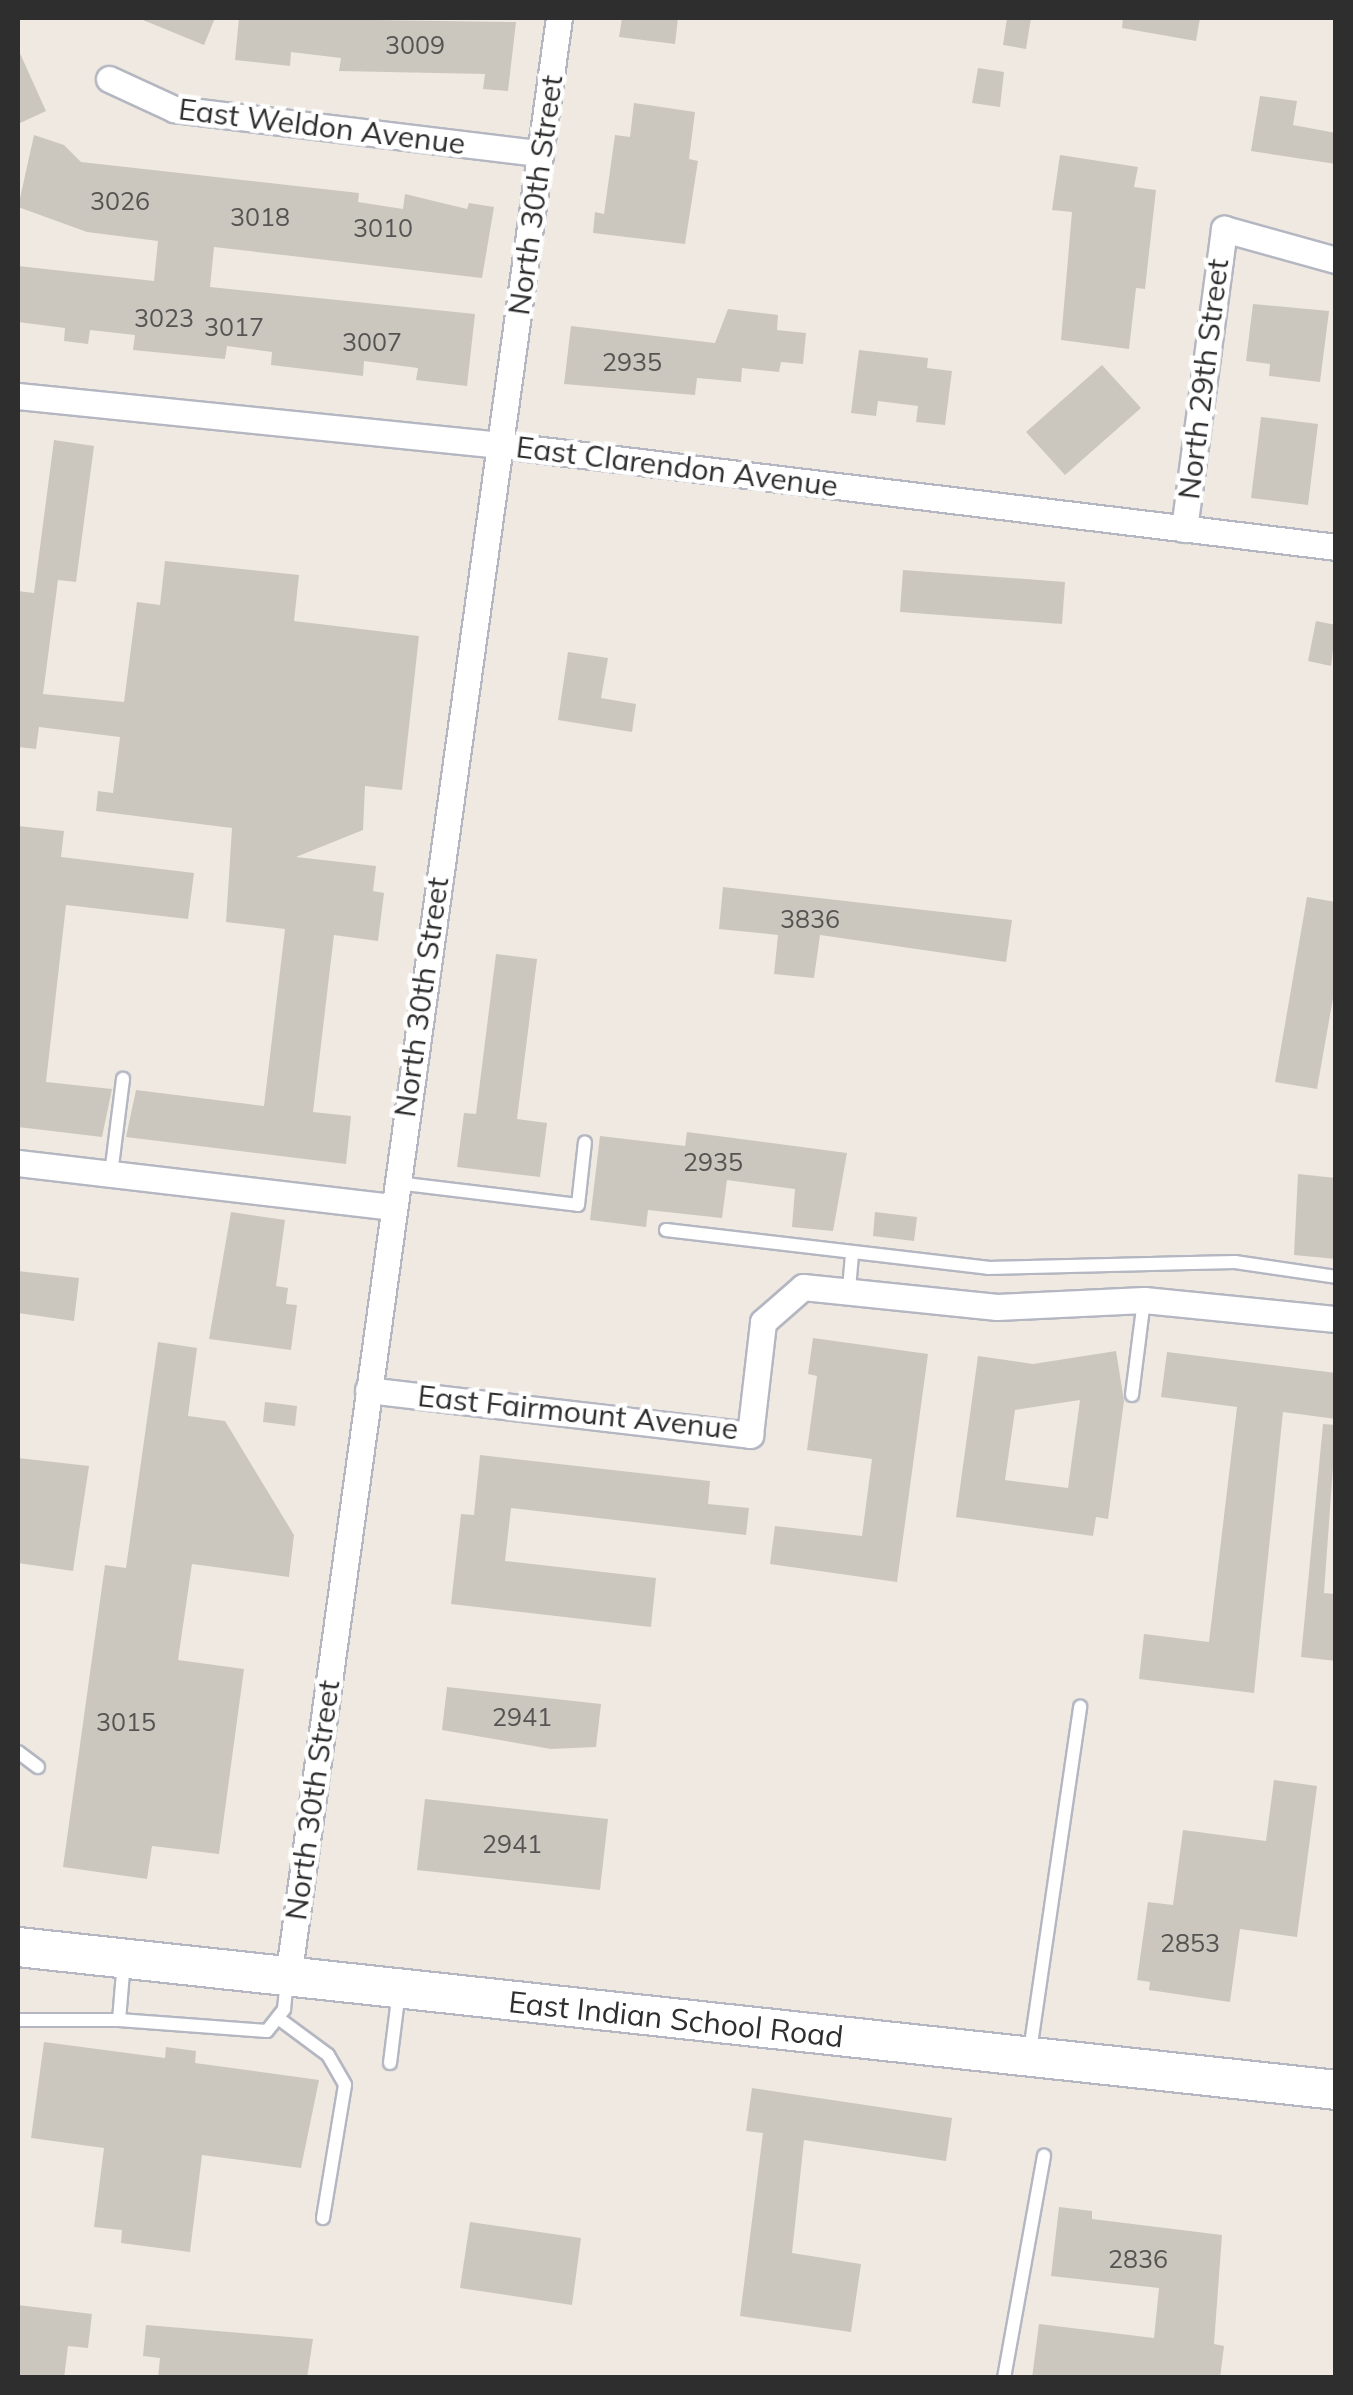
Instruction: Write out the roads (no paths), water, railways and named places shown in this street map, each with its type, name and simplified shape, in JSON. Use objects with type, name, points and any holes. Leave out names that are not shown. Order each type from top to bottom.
[{"type":"main road","name":"East Indian School Road","points":[[18,1947],[1336,2090]]},
{"type":"street","name":"North 30th Street","points":[[288,1978],[392,1195],[559,18]]},
{"type":"street","name":"East Weldon Avenue","points":[[110,79],[174,109],[540,153]]},
{"type":"street","name":"North 29th Street","points":[[1184,530],[1224,229],[1336,260]]},
{"type":"street","name":"East Clarendon Avenue","points":[[18,396],[501,444],[1336,547]]},
{"type":"street","points":[[18,1163],[392,1195]]},
{"type":"street","name":"East Fairmount Avenue","points":[[368,1390],[750,1436],[763,1322],[802,1287],[997,1307],[1144,1300],[1336,1319]]},
{"type":"lane","points":[[112,1174],[123,1079]]},
{"type":"lane","points":[[392,1195],[578,1205],[585,1142]]},
{"type":"lane","points":[[666,1230],[988,1268],[1235,1262],[1336,1277]]},
{"type":"lane","points":[[849,1289],[852,1252]]},
{"type":"lane","points":[[1132,1395],[1144,1300]]},
{"type":"lane","points":[[1030,2057],[1080,1707]]},
{"type":"lane","points":[[18,1752],[38,1767]]},
{"type":"lane","points":[[119,2020],[124,1958]]},
{"type":"lane","points":[[18,2020],[119,2020],[267,2031],[278,2018],[288,1978]]},
{"type":"lane","points":[[390,2064],[399,1990]]},
{"type":"lane","points":[[278,2018],[328,2055],[344,2085],[323,2218]]},
{"type":"lane","points":[[1004,2378],[1044,2156]]}]
